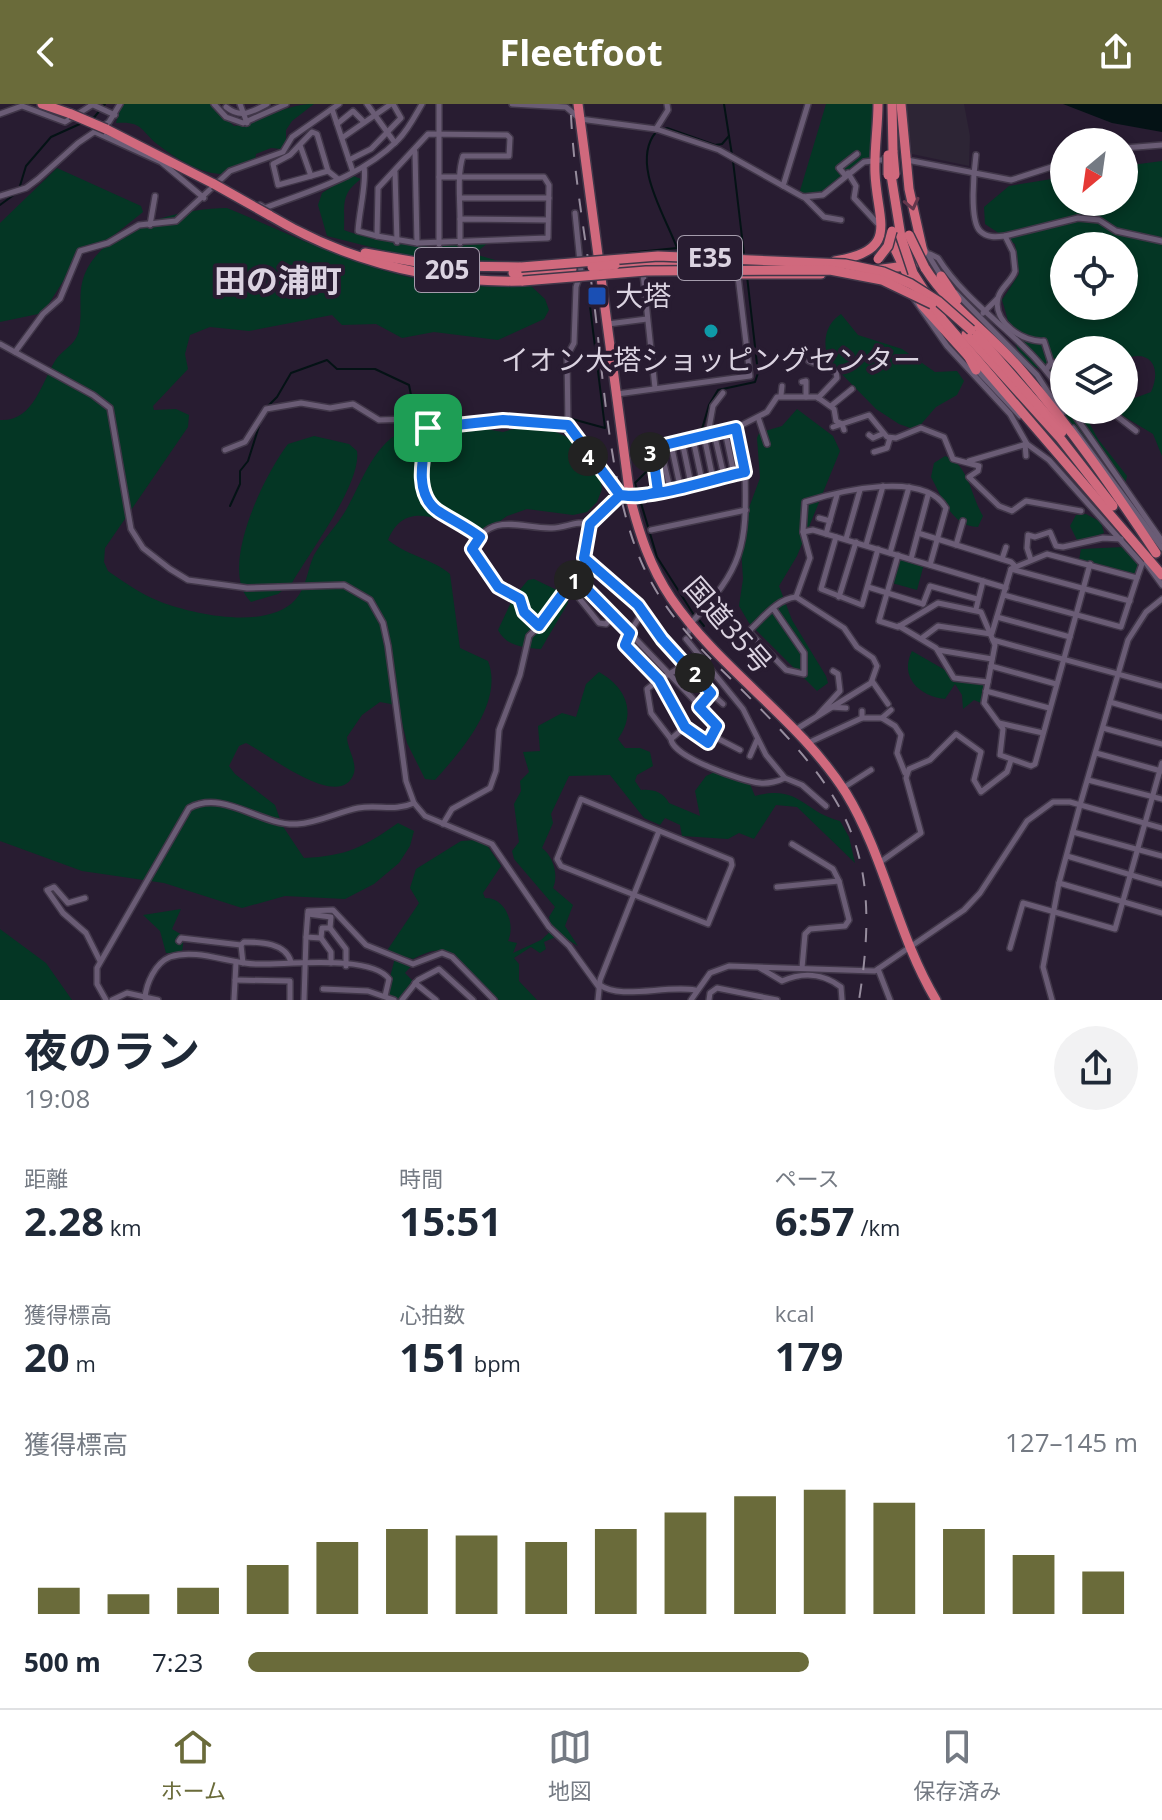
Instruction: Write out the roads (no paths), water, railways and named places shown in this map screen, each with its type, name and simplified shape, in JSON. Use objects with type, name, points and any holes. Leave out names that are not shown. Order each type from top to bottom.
[{"type":"highway","name":"E35","points":[[42,104],[106,129],[217,183],[269,215],[343,252],[416,272],[467,279],[523,281],[623,271],[821,270],[898,277]]},
{"type":"highway","name":"国道35号","points":[[578,104],[616,395],[642,543],[654,570],[690,627],[795,730],[842,789],[936,1000]]},
{"type":"highway","points":[[878,104],[875,159],[880,223],[891,243],[898,277],[912,288]]},
{"type":"highway","points":[[889,104],[891,175],[900,235],[913,273],[948,332],[995,379],[1162,574]]},
{"type":"highway","points":[[901,104],[909,189],[926,250]]},
{"type":"highway","points":[[891,175],[900,235],[963,314],[1006,353]]},
{"type":"highway","name":"E35","points":[[269,215],[325,241],[401,261],[450,266],[521,267],[669,256],[835,263],[898,277],[938,301],[968,332],[1066,436],[1160,554]]},
{"type":"highway","name":"205","points":[[744,270],[824,263],[869,251],[878,242],[880,223]]},
{"type":"highway","name":"205","points":[[600,269],[619,266],[643,273],[844,268],[878,259],[900,235]]},
{"type":"highway","name":"205","points":[[325,241],[379,259],[457,271],[513,273],[619,266],[831,273],[883,269],[898,277]]},
{"type":"highway","points":[[597,242],[619,266],[744,270]]},
{"type":"highway","points":[[824,263],[858,259],[891,243],[909,242],[926,250]]},
{"type":"highway","points":[[898,277],[916,263],[926,250]]},
{"type":"highway","points":[[603,294],[619,266]]},
{"type":"highway","points":[[883,269],[898,275],[912,288],[968,356],[995,379]]},
{"type":"highway","points":[[416,272],[497,278],[572,270]]},
{"type":"highway","points":[[941,276],[958,302],[1006,353],[1091,459],[1160,554]]},
{"type":"highway","name":"E35","points":[[968,332],[1069,450],[1162,574]]},
{"type":"highway","points":[[968,356],[976,370]]},
{"type":"street","points":[[0,196],[26,188],[115,115],[120,104]]},
{"type":"street","points":[[214,104],[233,122],[247,123],[286,104]]},
{"type":"street","points":[[240,104],[247,123]]},
{"type":"street","points":[[226,107],[246,114],[267,104]]},
{"type":"street","points":[[15,352],[43,314],[60,299],[80,251],[108,243],[139,225],[169,225],[204,198],[230,171],[283,152],[292,137],[339,104]]},
{"type":"street","points":[[367,104],[395,143]]},
{"type":"street","points":[[342,138],[392,104],[401,118],[371,149],[349,160]]},
{"type":"street","points":[[217,183],[265,208],[323,188],[364,167],[395,143],[422,104]]},
{"type":"street","points":[[439,104],[439,244]]},
{"type":"street","points":[[512,104],[566,107],[580,119],[656,129],[733,157],[803,197],[824,217],[841,220]]},
{"type":"street","points":[[656,129],[668,110],[667,104]]},
{"type":"street","points":[[783,186],[808,104]]},
{"type":"street","points":[[0,114],[22,106],[65,122],[91,105],[115,115]]},
{"type":"street","points":[[332,109],[353,172]]},
{"type":"street","points":[[337,124],[353,111],[364,122]]},
{"type":"street","points":[[94,132],[161,162],[204,198]]},
{"type":"street","points":[[328,171],[278,185],[273,164],[300,145],[312,132],[317,134],[328,171],[338,179]]},
{"type":"street","points":[[377,236],[378,188],[415,152],[428,134],[507,135],[510,138],[509,156],[463,156],[460,243]]},
{"type":"street","points":[[300,145],[311,176]]},
{"type":"street","points":[[1138,147],[1162,145]]},
{"type":"street","points":[[415,152],[417,243]]},
{"type":"street","points":[[857,154],[839,168],[856,186],[854,198],[880,223]]},
{"type":"street","points":[[976,155],[973,173],[975,222],[980,232],[991,237],[1005,236],[1078,218],[1099,220],[1116,231],[1162,241]]},
{"type":"street","points":[[803,197],[823,195],[847,174],[875,159],[907,160],[1011,180],[1050,167]]},
{"type":"street","points":[[364,167],[366,180],[359,200],[358,231],[397,242],[439,244],[548,238],[549,185],[544,177],[439,177]]},
{"type":"street","points":[[395,172],[397,242]]},
{"type":"street","points":[[150,225],[155,196]]},
{"type":"street","points":[[460,198],[549,198]]},
{"type":"street","points":[[575,213],[581,272],[576,287],[574,343],[567,356],[568,425],[632,497]]},
{"type":"street","points":[[460,219],[548,220]]},
{"type":"street","points":[[983,313],[998,298],[1015,271],[1013,252],[1005,236]]},
{"type":"street","points":[[926,250],[941,276],[1037,375],[1160,554]]},
{"type":"street","points":[[926,250],[938,258],[957,286],[983,313],[1050,376]]},
{"type":"street","points":[[616,395],[655,388],[666,391],[750,376],[744,270]]},
{"type":"street","points":[[643,273],[655,388]]},
{"type":"street","points":[[912,288],[915,303],[932,328],[1010,414],[1026,444],[1049,460],[1142,564],[1121,627],[1004,595]]},
{"type":"street","points":[[998,298],[999,311],[1009,327],[1033,343],[1044,341],[1050,360]]},
{"type":"street","points":[[607,324],[647,319]]},
{"type":"street","points":[[948,332],[976,370],[1115,523],[1162,585]]},
{"type":"street","points":[[0,344],[110,408],[131,529],[143,548],[179,576],[260,589],[344,585],[370,600],[383,623],[406,781],[414,803],[432,821],[492,844],[549,927],[569,946],[601,988],[625,1000],[670,989],[695,990]]},
{"type":"street","points":[[809,361],[836,372],[837,378],[818,398]]},
{"type":"street","points":[[1046,370],[1050,364]]},
{"type":"street","points":[[805,381],[806,397]]},
{"type":"street","points":[[658,491],[650,450],[736,428],[758,417],[781,395],[782,386]]},
{"type":"street","points":[[831,406],[852,389]]},
{"type":"street","points":[[713,479],[708,435],[713,406],[723,393]]},
{"type":"street","points":[[781,395],[818,398],[831,406],[836,421],[843,427]]},
{"type":"street","points":[[225,450],[245,442],[266,409],[277,405],[310,403],[330,408],[353,404],[379,420],[409,419],[428,428],[503,420],[568,425]]},
{"type":"street","points":[[833,427],[843,427],[869,415],[882,434],[890,438],[921,428],[944,437],[956,461],[969,461],[1026,444]]},
{"type":"street","points":[[758,417],[767,444]]},
{"type":"street","points":[[1081,424],[1162,541]]},
{"type":"street","points":[[1127,424],[1136,431]]},
{"type":"street","points":[[428,428],[422,478],[426,499],[438,511],[480,537]]},
{"type":"street","points":[[690,627],[724,588],[745,540],[745,472],[736,428]]},
{"type":"street","points":[[725,431],[734,474]]},
{"type":"street","points":[[869,435],[873,438],[882,434]]},
{"type":"street","points":[[708,435],[724,476]]},
{"type":"street","points":[[874,452],[887,448],[890,438]]},
{"type":"street","points":[[693,439],[702,481]]},
{"type":"street","points":[[682,441],[691,484]]},
{"type":"street","points":[[671,444],[680,486]]},
{"type":"street","points":[[1026,444],[1026,456]]},
{"type":"street","points":[[660,447],[670,488]]},
{"type":"street","points":[[969,461],[980,468],[969,477],[999,506],[1012,511],[1030,501],[1081,511]]},
{"type":"street","points":[[539,626],[524,612],[520,599],[498,587],[472,549],[480,537],[509,522],[547,528],[590,524],[632,497],[745,472]]},
{"type":"street","points":[[866,545],[883,486]]},
{"type":"street","points":[[796,597],[810,558],[803,532],[805,502],[883,486],[909,487],[928,495],[946,508],[930,565]]},
{"type":"street","points":[[890,553],[909,487]]},
{"type":"street","points":[[846,539],[860,490]]},
{"type":"street","points":[[826,534],[837,495]]},
{"type":"street","points":[[911,559],[928,495]]},
{"type":"street","points":[[651,530],[746,510]]},
{"type":"street","points":[[819,518],[830,521]]},
{"type":"street","points":[[956,545],[963,521]]},
{"type":"street","points":[[443,824],[452,809],[490,788],[496,771],[499,730],[520,675],[529,636],[575,577],[584,558],[590,524]]},
{"type":"street","points":[[803,532],[846,539],[1006,588]]},
{"type":"street","points":[[1031,560],[1027,548],[1028,535],[1035,537],[1050,532],[1056,546],[1063,547],[1103,538],[1121,539]]},
{"type":"street","points":[[918,533],[1002,559],[1013,568],[1130,601]]},
{"type":"street","points":[[836,537],[821,589],[862,605],[878,549]]},
{"type":"street","points":[[839,597],[856,542]]},
{"type":"street","points":[[1002,559],[1006,547]]},
{"type":"street","points":[[1090,564],[1035,764],[1011,760],[1000,755],[1003,729],[984,703],[992,659],[992,637],[1013,568],[1047,554],[1090,564],[1137,578]]},
{"type":"street","points":[[898,555],[879,621],[899,626],[938,650],[954,678],[988,682]]},
{"type":"street","points":[[584,558],[643,612],[662,639],[723,704]]},
{"type":"street","points":[[575,577],[613,616],[630,632],[671,674],[717,726],[708,743],[685,727],[659,680],[625,645],[630,632],[643,612]]},
{"type":"street","points":[[976,609],[983,581]]},
{"type":"street","points":[[584,586],[579,598],[599,623],[606,624],[613,616]]},
{"type":"street","points":[[899,626],[926,605],[930,586],[977,599]]},
{"type":"street","points":[[868,587],[926,605],[938,603],[976,609],[981,612],[992,637]]},
{"type":"street","points":[[773,608],[804,653],[804,674],[786,670],[750,633],[751,629],[773,608],[785,598],[796,597],[844,628],[857,647],[873,658],[877,666],[872,681],[795,730]]},
{"type":"street","points":[[1052,1000],[1043,967],[1059,883],[1080,805],[1117,674],[1135,626],[1162,598]]},
{"type":"street","points":[[997,617],[1070,637]]},
{"type":"street","points":[[922,638],[938,626],[992,637],[1162,686]]},
{"type":"street","points":[[686,639],[743,709],[776,770],[785,778],[802,785],[826,806]]},
{"type":"street","points":[[938,650],[992,659]]},
{"type":"street","points":[[698,657],[647,689],[655,721],[671,739],[673,748],[706,766],[759,783],[785,778]]},
{"type":"street","points":[[991,666],[1056,684]]},
{"type":"street","points":[[818,715],[840,691],[838,674],[833,671]]},
{"type":"street","points":[[872,681],[890,707],[882,718]]},
{"type":"street","points":[[986,691],[1049,708]]},
{"type":"street","points":[[699,707],[711,693]]},
{"type":"street","points":[[1110,702],[1162,717]]},
{"type":"street","points":[[829,706],[846,708]]},
{"type":"street","points":[[862,711],[862,718]]},
{"type":"street","points":[[808,744],[862,718],[882,718],[895,726],[901,735],[897,753],[921,833],[878,864]]},
{"type":"street","points":[[999,723],[1043,733]]},
{"type":"street","points":[[671,739],[685,727]]},
{"type":"street","points":[[1103,728],[1162,744]]},
{"type":"street","points":[[905,774],[909,769],[930,760],[956,734],[981,752],[974,780],[981,792],[1007,772],[1011,760]]},
{"type":"street","points":[[713,736],[740,750]]},
{"type":"street","points":[[750,756],[758,739]]},
{"type":"street","points":[[1096,753],[1161,771]]},
{"type":"street","points":[[1010,948],[1023,903],[1115,929],[1162,763]]},
{"type":"street","points":[[842,789],[871,770]]},
{"type":"street","points":[[1088,780],[1162,799]]},
{"type":"street","points":[[581,799],[731,860],[732,865],[708,924],[633,896],[561,866],[559,854],[581,799]]},
{"type":"street","points":[[158,1000],[127,993],[109,1000],[95,976],[175,828],[189,808],[197,803],[214,801],[282,823],[298,824],[361,807],[393,810],[414,803]]},
{"type":"street","points":[[691,1000],[695,990],[719,968],[878,969],[964,910],[980,893],[1035,813],[1062,801],[1162,828]]},
{"type":"street","points":[[598,1000],[599,983],[659,831]]},
{"type":"street","points":[[1073,832],[1162,856]]},
{"type":"street","points":[[792,844],[833,869],[849,920],[845,926],[810,929],[805,934],[802,968]]},
{"type":"street","points":[[1067,856],[1162,884]]},
{"type":"street","points":[[777,887],[839,881]]},
{"type":"street","points":[[1059,883],[1162,913]]},
{"type":"street","points":[[85,898],[68,903],[54,887],[47,890],[63,913],[86,933],[101,962]]},
{"type":"street","points":[[304,1000],[308,914],[313,909],[333,910],[366,945],[413,964],[442,953],[452,957],[494,1000]]},
{"type":"street","points":[[308,914],[331,917],[330,928],[346,949],[346,966]]},
{"type":"street","points":[[330,928],[322,928],[321,938],[331,952],[331,963]]},
{"type":"street","points":[[306,937],[321,938]]},
{"type":"street","points":[[179,941],[181,938],[241,945],[255,942],[286,952],[291,962]]},
{"type":"street","points":[[241,945],[243,963]]},
{"type":"street","points":[[145,998],[155,970],[171,957],[243,963],[306,961],[382,971],[389,979],[385,996]]},
{"type":"street","points":[[234,1000],[236,962]]},
{"type":"street","points":[[758,966],[782,981],[798,974],[824,978],[841,987],[842,1000]]},
{"type":"street","points":[[402,1000],[415,983],[439,969],[473,1000]]},
{"type":"street","points":[[878,969],[890,1000]]},
{"type":"street","points":[[235,980],[290,981],[290,1000]]},
{"type":"street","points":[[415,983],[436,1000]]},
{"type":"street","points":[[323,989],[385,996],[394,1000]]},
{"type":"street","points":[[709,1000],[713,989],[777,1000]]},
{"type":"street","points":[[730,990],[730,999]]},
{"type":"street","points":[[481,1000],[488,994]]},
{"type":"waterway","points":[[92,120],[105,104]]},
{"type":"waterway","points":[[724,104],[732,155]]},
{"type":"waterway","points":[[19,189],[26,166],[51,137],[82,123]]},
{"type":"waterway","points":[[662,130],[667,128],[715,145],[722,144],[729,136]]},
{"type":"waterway","points":[[627,253],[677,248],[648,174],[649,145],[656,132]]},
{"type":"waterway","points":[[733,161],[744,254]]},
{"type":"waterway","points":[[0,205],[15,194]]},
{"type":"waterway","points":[[694,615],[657,557],[635,483],[648,470],[648,446],[702,429],[709,405],[718,390],[755,382],[758,373],[747,276]]},
{"type":"waterway","points":[[572,419],[605,428],[588,290]]},
{"type":"waterway","points":[[266,408],[277,397],[291,373],[327,360],[337,369],[375,369],[409,385],[416,420]]},
{"type":"waterway","points":[[509,418],[539,420]]},
{"type":"waterway","points":[[442,424],[479,420]]},
{"type":"waterway","points":[[230,506],[240,484],[240,471],[248,461],[260,423]]},
{"type":"waterway","points":[[423,428],[433,432],[437,428]]},
{"type":"waterway","points":[[699,620],[704,626]]},
{"type":"railway","points":[[571,115],[577,186],[610,438],[632,539],[652,584],[672,615],[803,755],[828,788],[847,822],[859,858],[866,898],[866,945],[859,1000]]},
{"type":"place","name":"大塔","points":[[597,296]]},
{"type":"place","name":"イオン大塔ショッピングセンター","points":[[711,331]]},
{"type":"district","name":"田の浦町","points":[[278,281]]}]
